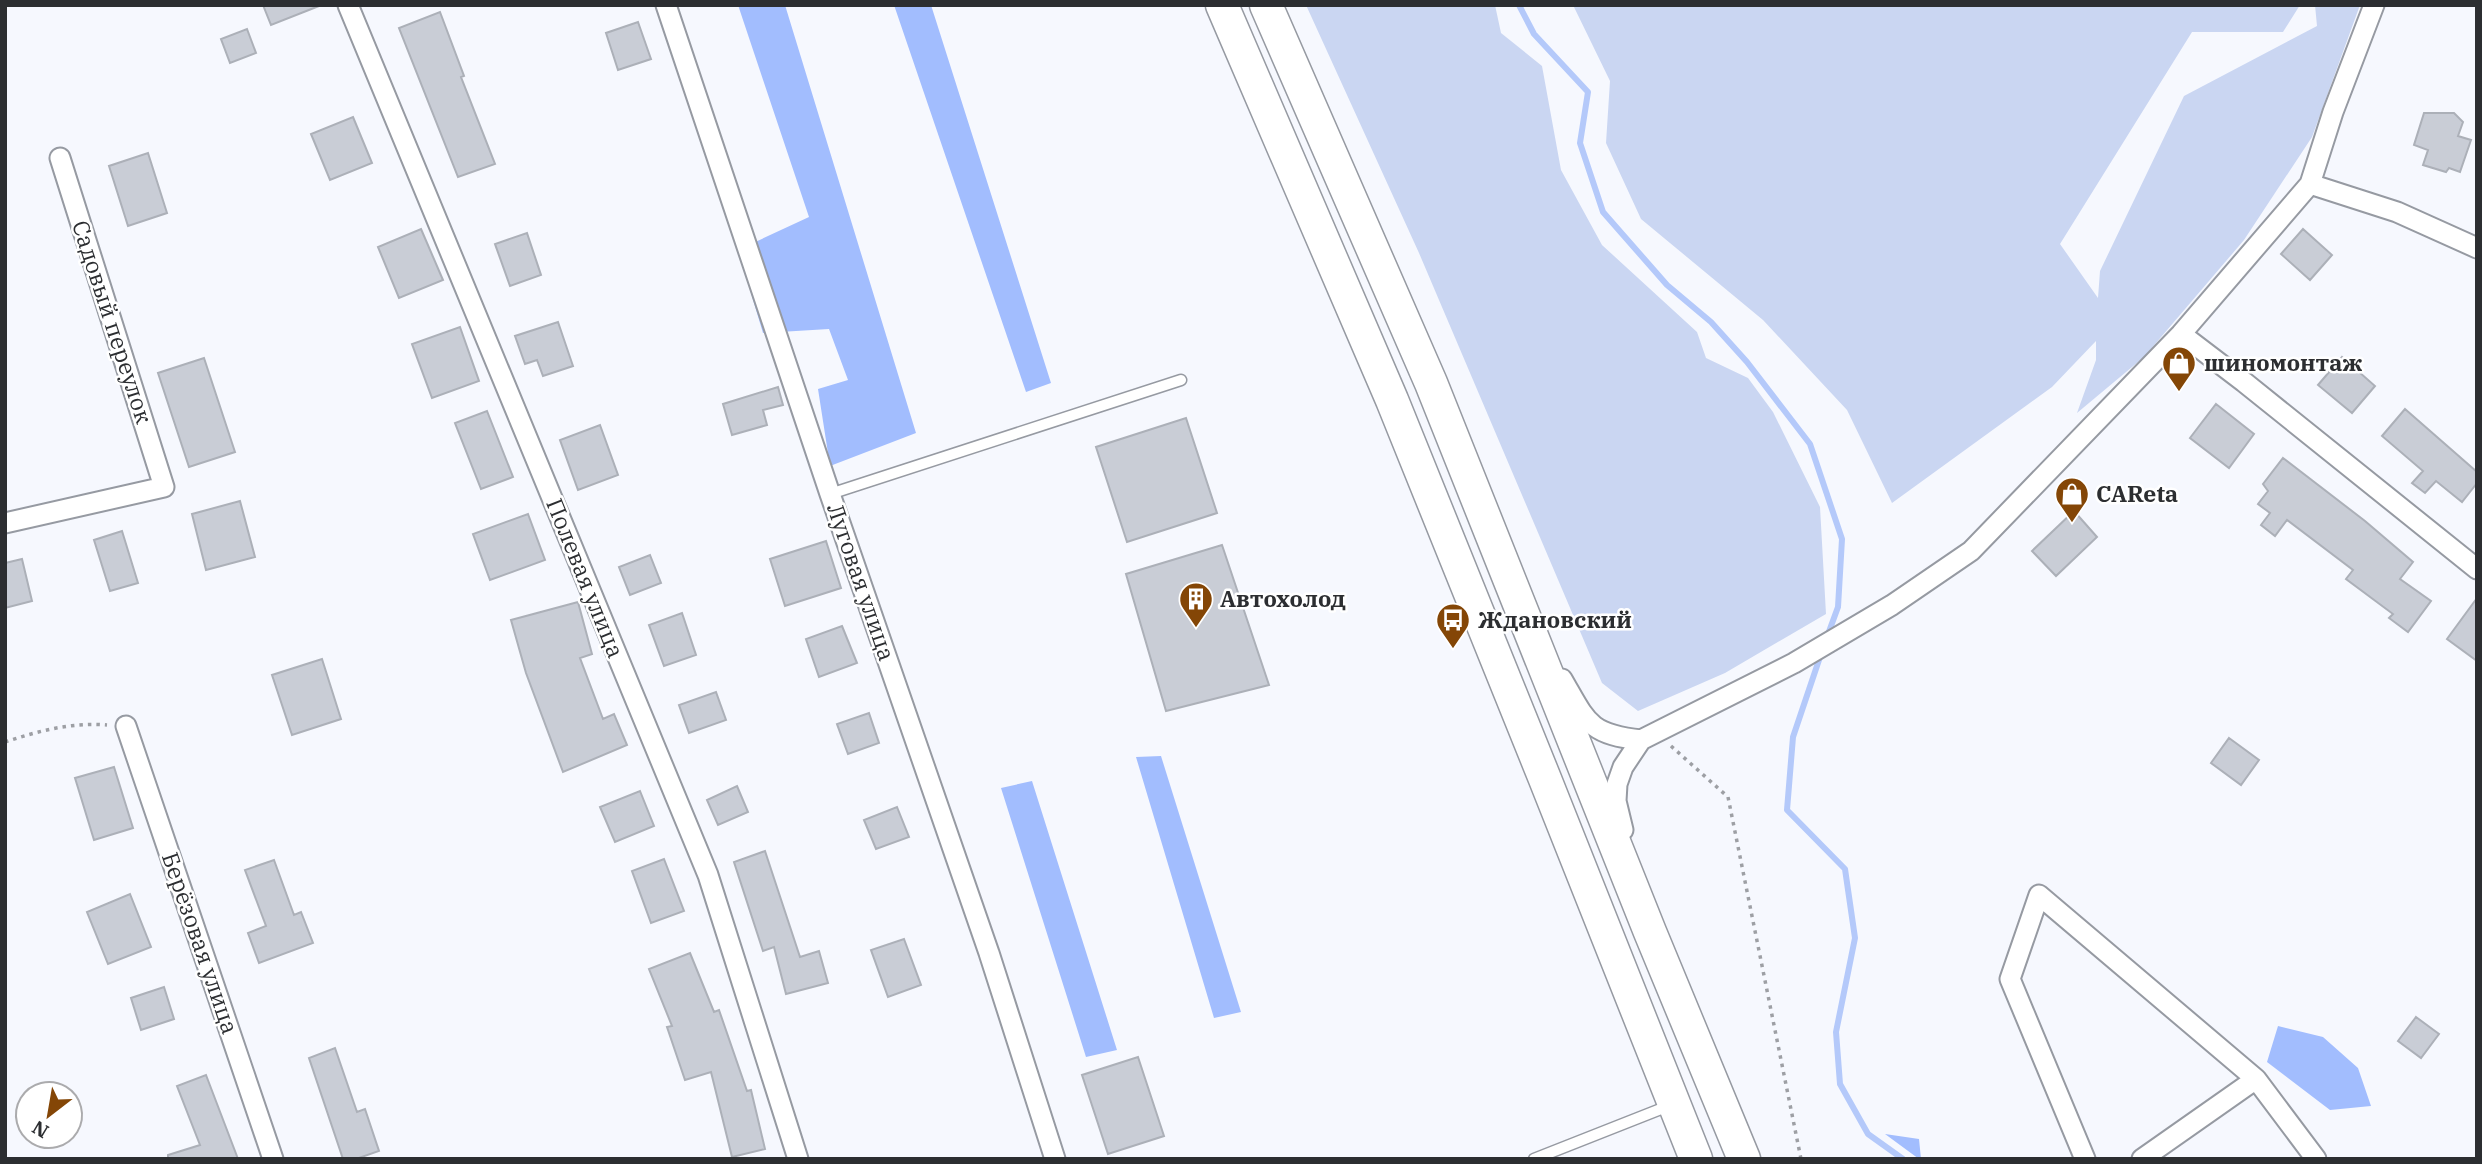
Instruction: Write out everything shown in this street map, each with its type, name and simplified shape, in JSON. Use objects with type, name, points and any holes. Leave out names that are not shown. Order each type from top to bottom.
[{"type":"main road","points":[[1222,5],[1392,400],[1541,766],[1696,1159]]},
{"type":"main road","points":[[1266,5],[1431,383],[1650,932],[1744,1159]]},
{"type":"street","name":"Полевая улица","points":[[348,5],[708,875],[798,1159]]},
{"type":"street","name":"Луговая улица","points":[[666,5],[830,494],[989,953],[1055,1159]]},
{"type":"street","points":[[1650,932],[1616,801],[1617,784],[1623,767],[1648,736],[1794,663],[1892,604],[1971,551],[2181,334],[2310,184],[2333,112],[2374,5]]},
{"type":"street","name":"Садовый переулок","points":[[5,523],[164,487],[60,158]]},
{"type":"street","points":[[2310,184],[2397,212],[2477,248]]},
{"type":"street","points":[[2181,334],[2477,569]]},
{"type":"street","points":[[1522,611],[1585,718],[1597,729],[1614,737],[1648,736]]},
{"type":"street","name":"Берёзовая улица","points":[[127,726],[274,1159]]},
{"type":"street","points":[[2085,1159],[2010,979],[2039,895],[2256,1079],[2316,1159]]},
{"type":"street","points":[[2142,1159],[2256,1079]]},
{"type":"lane","points":[[830,494],[1181,380]]},
{"type":"lane","points":[[1534,1159],[1674,1104]]},
{"type":"path","points":[[5,742],[85,723],[127,726]]},
{"type":"path","points":[[1648,736],[1728,797],[1801,1159]]},
{"type":"shaded area","points":[[738,5],[785,5],[916,433],[830,466],[818,389],[848,380],[829,329],[763,333],[738,250],[809,217]]},
{"type":"shaded area","points":[[894,5],[931,5],[1051,383],[1026,392]]},
{"type":"shaded area","points":[[1306,5],[1495,5],[1501,33],[1542,66],[1561,170],[1602,245],[1697,332],[1706,358],[1748,378],[1773,412],[1820,507],[1826,614],[1725,673],[1638,711],[1602,683],[1419,253]]},
{"type":"shaded area","points":[[1573,5],[2300,5],[2283,32],[2192,32],[2060,244],[2098,298],[2100,271],[2184,96],[2317,26],[2315,5],[2360,5],[2312,137],[2244,240],[2144,357],[2077,413],[2096,360],[2096,341],[2052,387],[1892,503],[1847,410],[1763,320],[1641,219],[1606,143],[1610,81]]},
{"type":"shaded area","points":[[1161,756],[1241,1012],[1214,1018],[1136,757]]},
{"type":"shaded area","points":[[1032,781],[1117,1050],[1086,1057],[1001,788]]},
{"type":"shaded area","points":[[2278,1026],[2323,1037],[2358,1068],[2371,1106],[2330,1110],[2267,1062]]},
{"type":"shaded area","points":[[1885,1134],[1919,1139],[1921,1159],[1919,1159]]},
{"type":"building","points":[[263,5],[319,5],[319,6],[271,25]]},
{"type":"building","points":[[440,12],[464,76],[461,77],[495,164],[458,177],[399,28]]},
{"type":"building","points":[[638,22],[651,59],[618,70],[606,33]]},
{"type":"building","points":[[247,29],[256,53],[230,63],[221,39]]},
{"type":"building","points":[[2424,113],[2454,113],[2463,122],[2458,136],[2471,140],[2460,172],[2449,168],[2446,172],[2423,165],[2428,150],[2414,145]]},
{"type":"building","points":[[353,117],[372,163],[330,180],[311,134]]},
{"type":"building","points":[[148,153],[167,213],[128,226],[109,166]]},
{"type":"building","points":[[421,229],[443,280],[399,298],[378,247]]},
{"type":"building","points":[[2303,229],[2332,255],[2310,280],[2281,254]]},
{"type":"building","points":[[527,233],[541,275],[510,286],[495,244]]},
{"type":"building","points":[[558,322],[573,366],[543,376],[537,360],[525,364],[515,336]]},
{"type":"building","points":[[460,327],[479,381],[432,398],[412,344]]},
{"type":"building","points":[[2342,357],[2375,386],[2352,413],[2318,385]]},
{"type":"building","points":[[204,358],[235,452],[189,467],[158,373]]},
{"type":"building","points":[[778,387],[783,405],[763,410],[767,425],[732,435],[723,404]]},
{"type":"building","points":[[2216,404],[2254,434],[2229,468],[2190,438]]},
{"type":"building","points":[[2405,409],[2477,472],[2477,483],[2462,502],[2436,481],[2425,493],[2412,483],[2423,471],[2382,436]]},
{"type":"building","points":[[487,411],[513,477],[481,489],[455,423]]},
{"type":"building","points":[[1186,418],[1217,513],[1127,542],[1096,447]]},
{"type":"building","points":[[600,425],[618,475],[578,490],[560,440]]},
{"type":"building","points":[[2283,458],[2413,562],[2400,579],[2431,601],[2408,632],[2389,618],[2393,614],[2346,579],[2353,570],[2287,520],[2275,536],[2261,525],[2270,513],[2258,504],[2268,491],[2263,484]]},
{"type":"building","points":[[240,501],[255,557],[206,570],[192,514]]},
{"type":"building","points":[[2074,511],[2097,537],[2056,576],[2032,551]]},
{"type":"building","points":[[528,514],[545,560],[490,580],[473,534]]},
{"type":"building","points":[[122,531],[138,583],[110,591],[94,540]]},
{"type":"building","points":[[826,541],[841,588],[785,606],[770,559]]},
{"type":"building","name":"Автохолод","points":[[1222,545],[1269,685],[1166,711],[1126,574]]},
{"type":"building","points":[[650,555],[661,583],[630,595],[619,567]]},
{"type":"building","points":[[22,559],[32,601],[5,608],[5,563]]},
{"type":"building","points":[[2477,598],[2477,661],[2447,639]]},
{"type":"building","points":[[578,602],[592,654],[580,658],[603,719],[614,714],[627,745],[563,772],[526,673],[511,620]]},
{"type":"building","points":[[682,613],[696,655],[664,666],[649,625]]},
{"type":"building","points":[[842,626],[857,663],[819,677],[806,639]]},
{"type":"building","points":[[322,659],[341,719],[292,735],[272,675]]},
{"type":"building","points":[[716,692],[726,720],[689,733],[679,705]]},
{"type":"building","points":[[869,713],[879,743],[848,754],[837,724]]},
{"type":"building","points":[[2229,738],[2259,760],[2241,785],[2211,763]]},
{"type":"building","points":[[114,767],[133,828],[94,840],[75,778]]},
{"type":"building","points":[[737,786],[748,812],[718,825],[707,800]]},
{"type":"building","points":[[640,791],[654,826],[615,842],[600,807]]},
{"type":"building","points":[[897,807],[909,837],[876,849],[864,820]]},
{"type":"building","points":[[765,851],[800,957],[819,951],[828,983],[786,994],[774,947],[763,951],[734,862]]},
{"type":"building","points":[[664,859],[684,911],[651,923],[632,871]]},
{"type":"building","points":[[274,860],[294,915],[301,912],[313,943],[259,963],[248,933],[266,926],[245,870]]},
{"type":"building","points":[[130,894],[151,947],[108,964],[87,912]]},
{"type":"building","points":[[904,939],[921,985],[888,997],[871,950]]},
{"type":"building","points":[[690,953],[714,1012],[719,1010],[747,1091],[751,1090],[765,1149],[732,1157],[711,1072],[685,1080],[667,1027],[672,1026],[649,969]]},
{"type":"building","points":[[164,987],[174,1019],[141,1030],[131,998]]},
{"type":"building","points":[[2416,1017],[2439,1034],[2421,1058],[2398,1041]]},
{"type":"building","points":[[335,1048],[357,1112],[365,1109],[379,1151],[356,1159],[343,1159],[309,1058]]},
{"type":"building","points":[[1138,1057],[1164,1136],[1108,1154],[1082,1075]]},
{"type":"building","points":[[206,1075],[238,1159],[168,1159],[168,1155],[200,1145],[177,1086]]},
{"type":"waterway","points":[[1519,5],[1534,34],[1588,92],[1580,143],[1603,212],[1667,285],[1711,322],[1747,362],[1810,444],[1842,539],[1838,607],[1827,637]]},
{"type":"waterway","points":[[1822,651],[1793,737],[1787,810],[1845,869],[1855,938],[1836,1032],[1840,1084],[1868,1134],[1903,1159]]},
{"type":"place","name":"шиномонтаж","points":[[2179,393]]},
{"type":"place","name":"CAReta","points":[[2072,524]]},
{"type":"place","name":"Автохолод","points":[[1196,629]]},
{"type":"place","name":"Ждановский","points":[[1453,650]]}]
